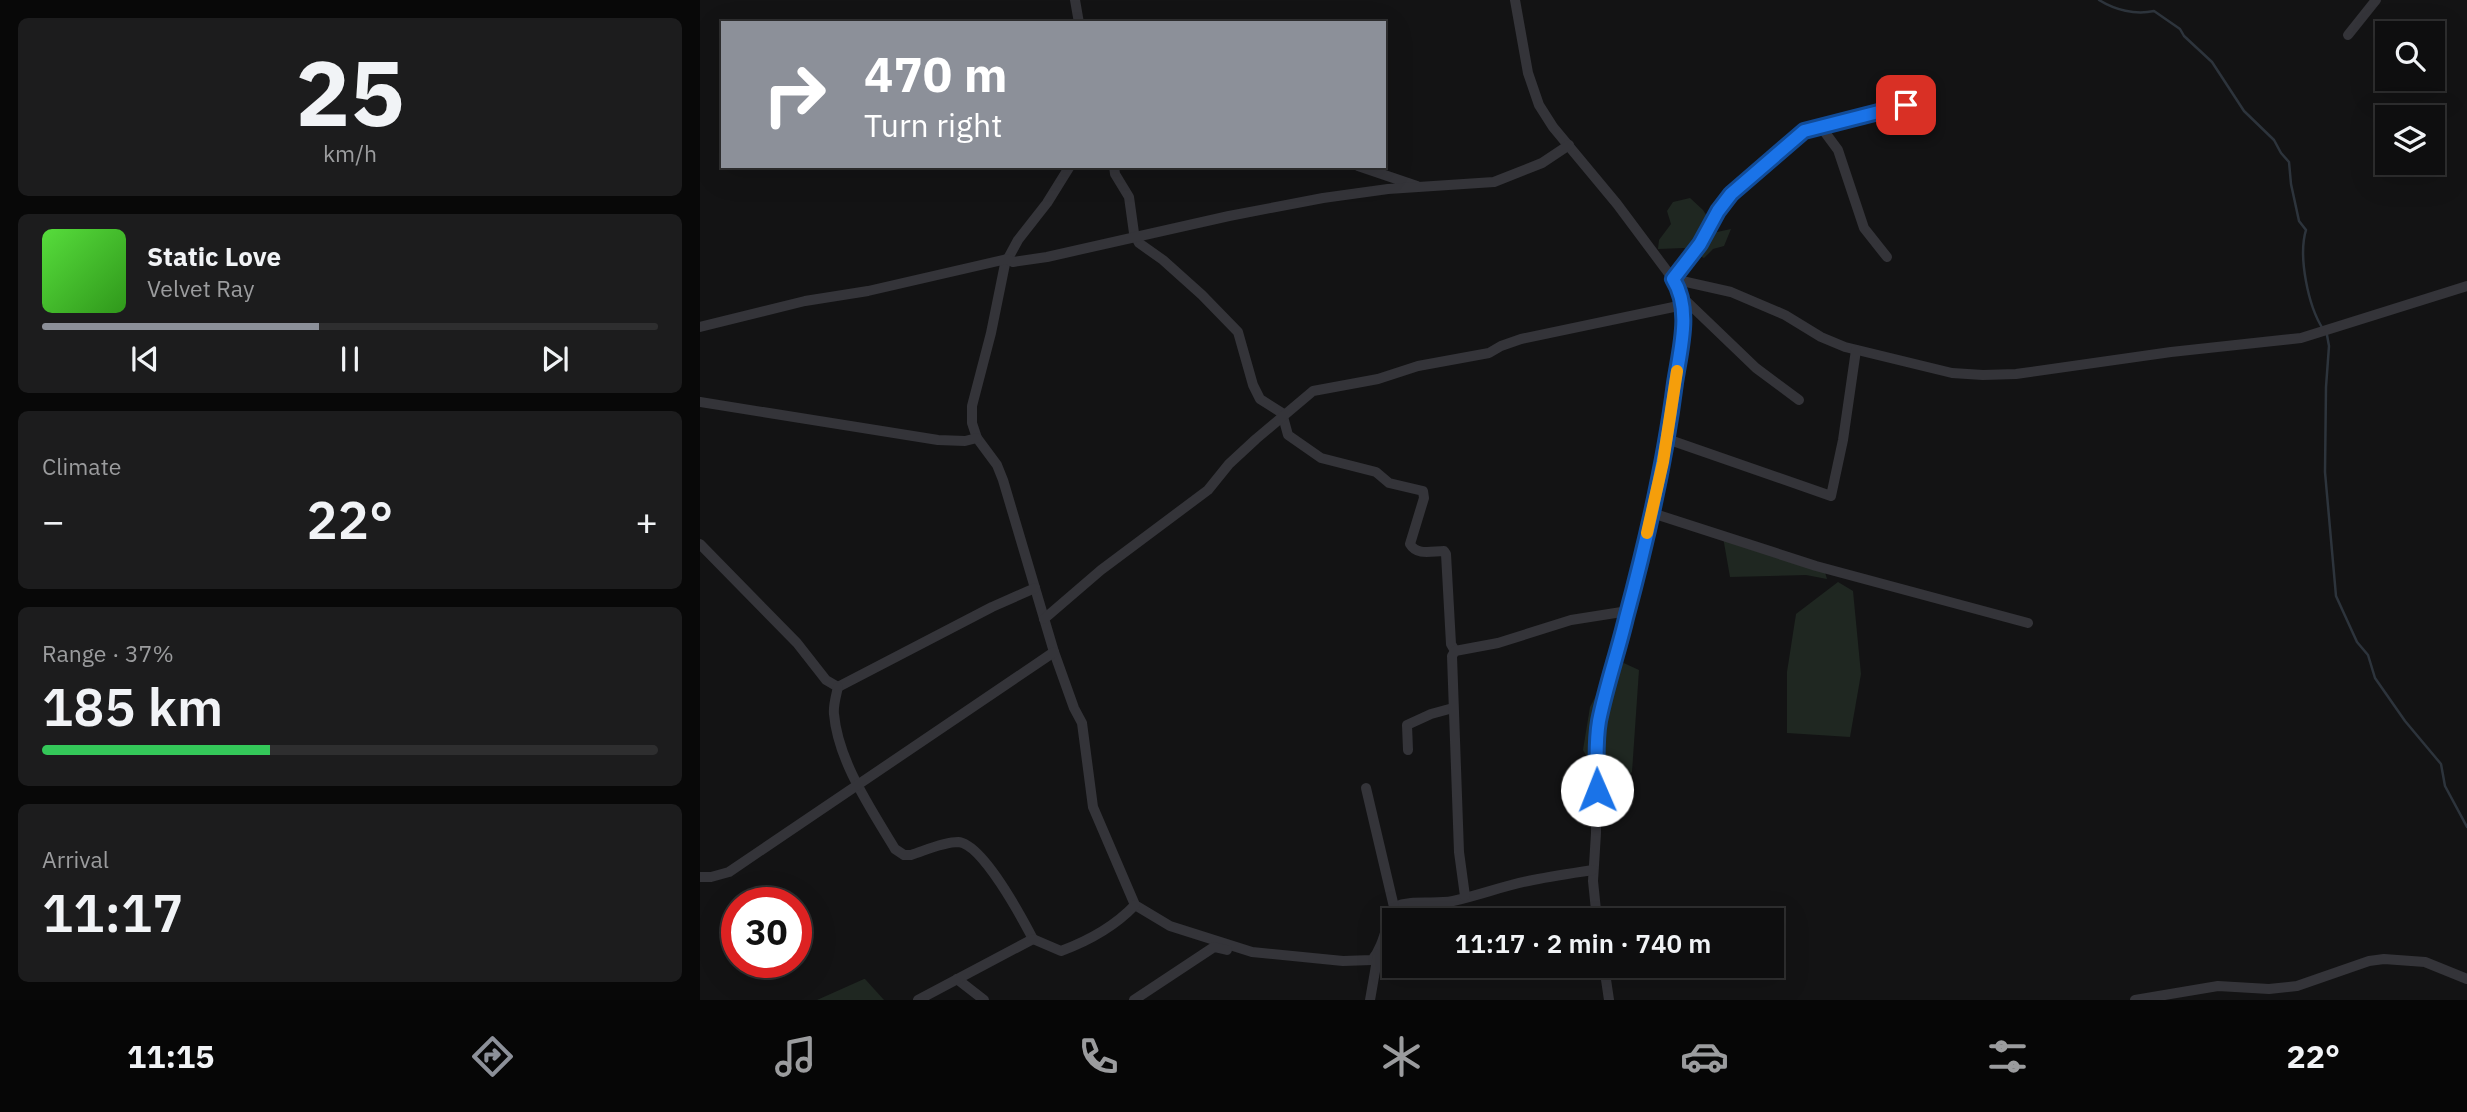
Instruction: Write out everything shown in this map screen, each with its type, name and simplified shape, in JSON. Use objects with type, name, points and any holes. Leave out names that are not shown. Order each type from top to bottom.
[{"type":"street","points":[[1075,0],[1079,21]]},
{"type":"street","points":[[1515,0],[1528,73],[1535,96],[1546,117],[1673,279],[1681,300],[1682,345],[1667,439],[1597,735],[1593,870],[1596,908]]},
{"type":"street","points":[[2348,35],[2376,0]]},
{"type":"street","points":[[1673,279],[1700,244],[1731,194],[1804,131],[1906,105]]},
{"type":"street","points":[[1821,127],[1838,150],[1864,228],[1887,257]]},
{"type":"street","points":[[700,327],[791,304],[869,290],[1007,259],[1013,262],[1025,261],[1323,198],[1388,189],[1494,182],[1542,163],[1569,145]]},
{"type":"street","points":[[1068,168],[1047,203],[1007,259],[972,406],[972,423],[977,438],[998,465],[1054,652],[1082,723],[1093,807],[1135,905],[1170,926],[1252,952],[1360,961],[1372,960],[1378,953]]},
{"type":"street","points":[[1114,168],[1129,197],[1133,233],[1142,248],[1173,269],[1238,332],[1253,386],[1260,399],[1282,413],[1288,435],[1321,458],[1376,472],[1389,483],[1423,491],[1424,498],[1410,544],[1413,549],[1421,552],[1444,551],[1446,554],[1451,644],[1455,651]]},
{"type":"street","points":[[1364,168],[1421,187]]},
{"type":"street","points":[[1673,279],[1731,292],[1784,314],[1821,337],[1856,350],[1952,373],[2016,374],[2171,352],[2301,338],[2467,286]]},
{"type":"street","points":[[1044,619],[1101,570],[1208,490],[1243,451],[1314,391],[1378,379],[1418,366],[1489,353],[1521,340],[1681,300]]},
{"type":"street","points":[[1681,300],[1756,368],[1799,400]]},
{"type":"street","points":[[1667,439],[1831,496],[1843,440],[1856,350]]},
{"type":"street","points":[[700,402],[938,440],[965,441],[977,438]]},
{"type":"street","points":[[1651,513],[1816,566],[2028,623]]},
{"type":"street","points":[[700,544],[797,643],[826,680],[838,687]]},
{"type":"street","points":[[838,687],[992,607],[1035,588]]},
{"type":"street","points":[[1465,896],[1459,852],[1452,656],[1455,651],[1498,643],[1571,620],[1628,611]]},
{"type":"street","points":[[700,877],[729,872],[1054,652]]},
{"type":"street","points":[[838,687],[833,712],[838,735],[858,786],[895,849],[900,853],[911,855],[954,842],[969,847],[997,877],[1033,939],[1061,951],[1106,929],[1135,905]]},
{"type":"street","points":[[1408,750],[1407,725],[1453,708]]},
{"type":"street","points":[[1366,788],[1394,907],[1378,953],[1370,1000]]},
{"type":"street","points":[[1394,907],[1410,902],[1455,900],[1534,880],[1593,870]]},
{"type":"street","points":[[918,1000],[1033,939]]},
{"type":"street","points":[[1133,1000],[1214,947],[1258,961],[1280,961],[1291,957]]},
{"type":"street","points":[[2135,1000],[2218,986],[2269,989],[2297,986],[2369,961],[2384,959],[2425,962],[2467,979]]},
{"type":"street","points":[[1606,978],[1609,1000]]},
{"type":"street","points":[[957,979],[984,1000]]},
{"type":"shaded area","points":[[1690,198],[1703,210],[1717,232],[1731,229],[1724,246],[1713,249],[1704,258],[1684,248],[1658,249],[1659,240],[1671,224],[1667,211],[1673,202]]},
{"type":"shaded area","points":[[1723,537],[1824,569],[1827,579],[1806,575],[1730,577]]},
{"type":"shaded area","points":[[1838,582],[1853,591],[1861,674],[1850,737],[1787,733],[1787,672],[1796,614]]},
{"type":"shaded area","points":[[1615,659],[1639,670],[1632,772],[1606,791],[1583,750],[1590,707]]},
{"type":"shaded area","points":[[864,979],[884,1000],[817,1000]]},
{"type":"waterway","points":[[2099,0],[2125,11],[2154,11],[2180,29],[2212,62],[2244,111],[2274,140],[2289,162],[2299,221],[2306,230],[2303,253],[2306,281],[2323,329]]},
{"type":"waterway","points":[[2327,335],[2329,346],[2325,472],[2336,596],[2357,642],[2368,655],[2375,678],[2405,721],[2441,764],[2445,786],[2467,827]]},
{"type":"slow traffic","points":[[1647,533],[1670,425],[1677,371]]},
{"type":"route","points":[[1597,790],[1596,751],[1599,720],[1663,462],[1682,345],[1682,305],[1673,279],[1700,244],[1731,194],[1804,131],[1906,105]]}]
